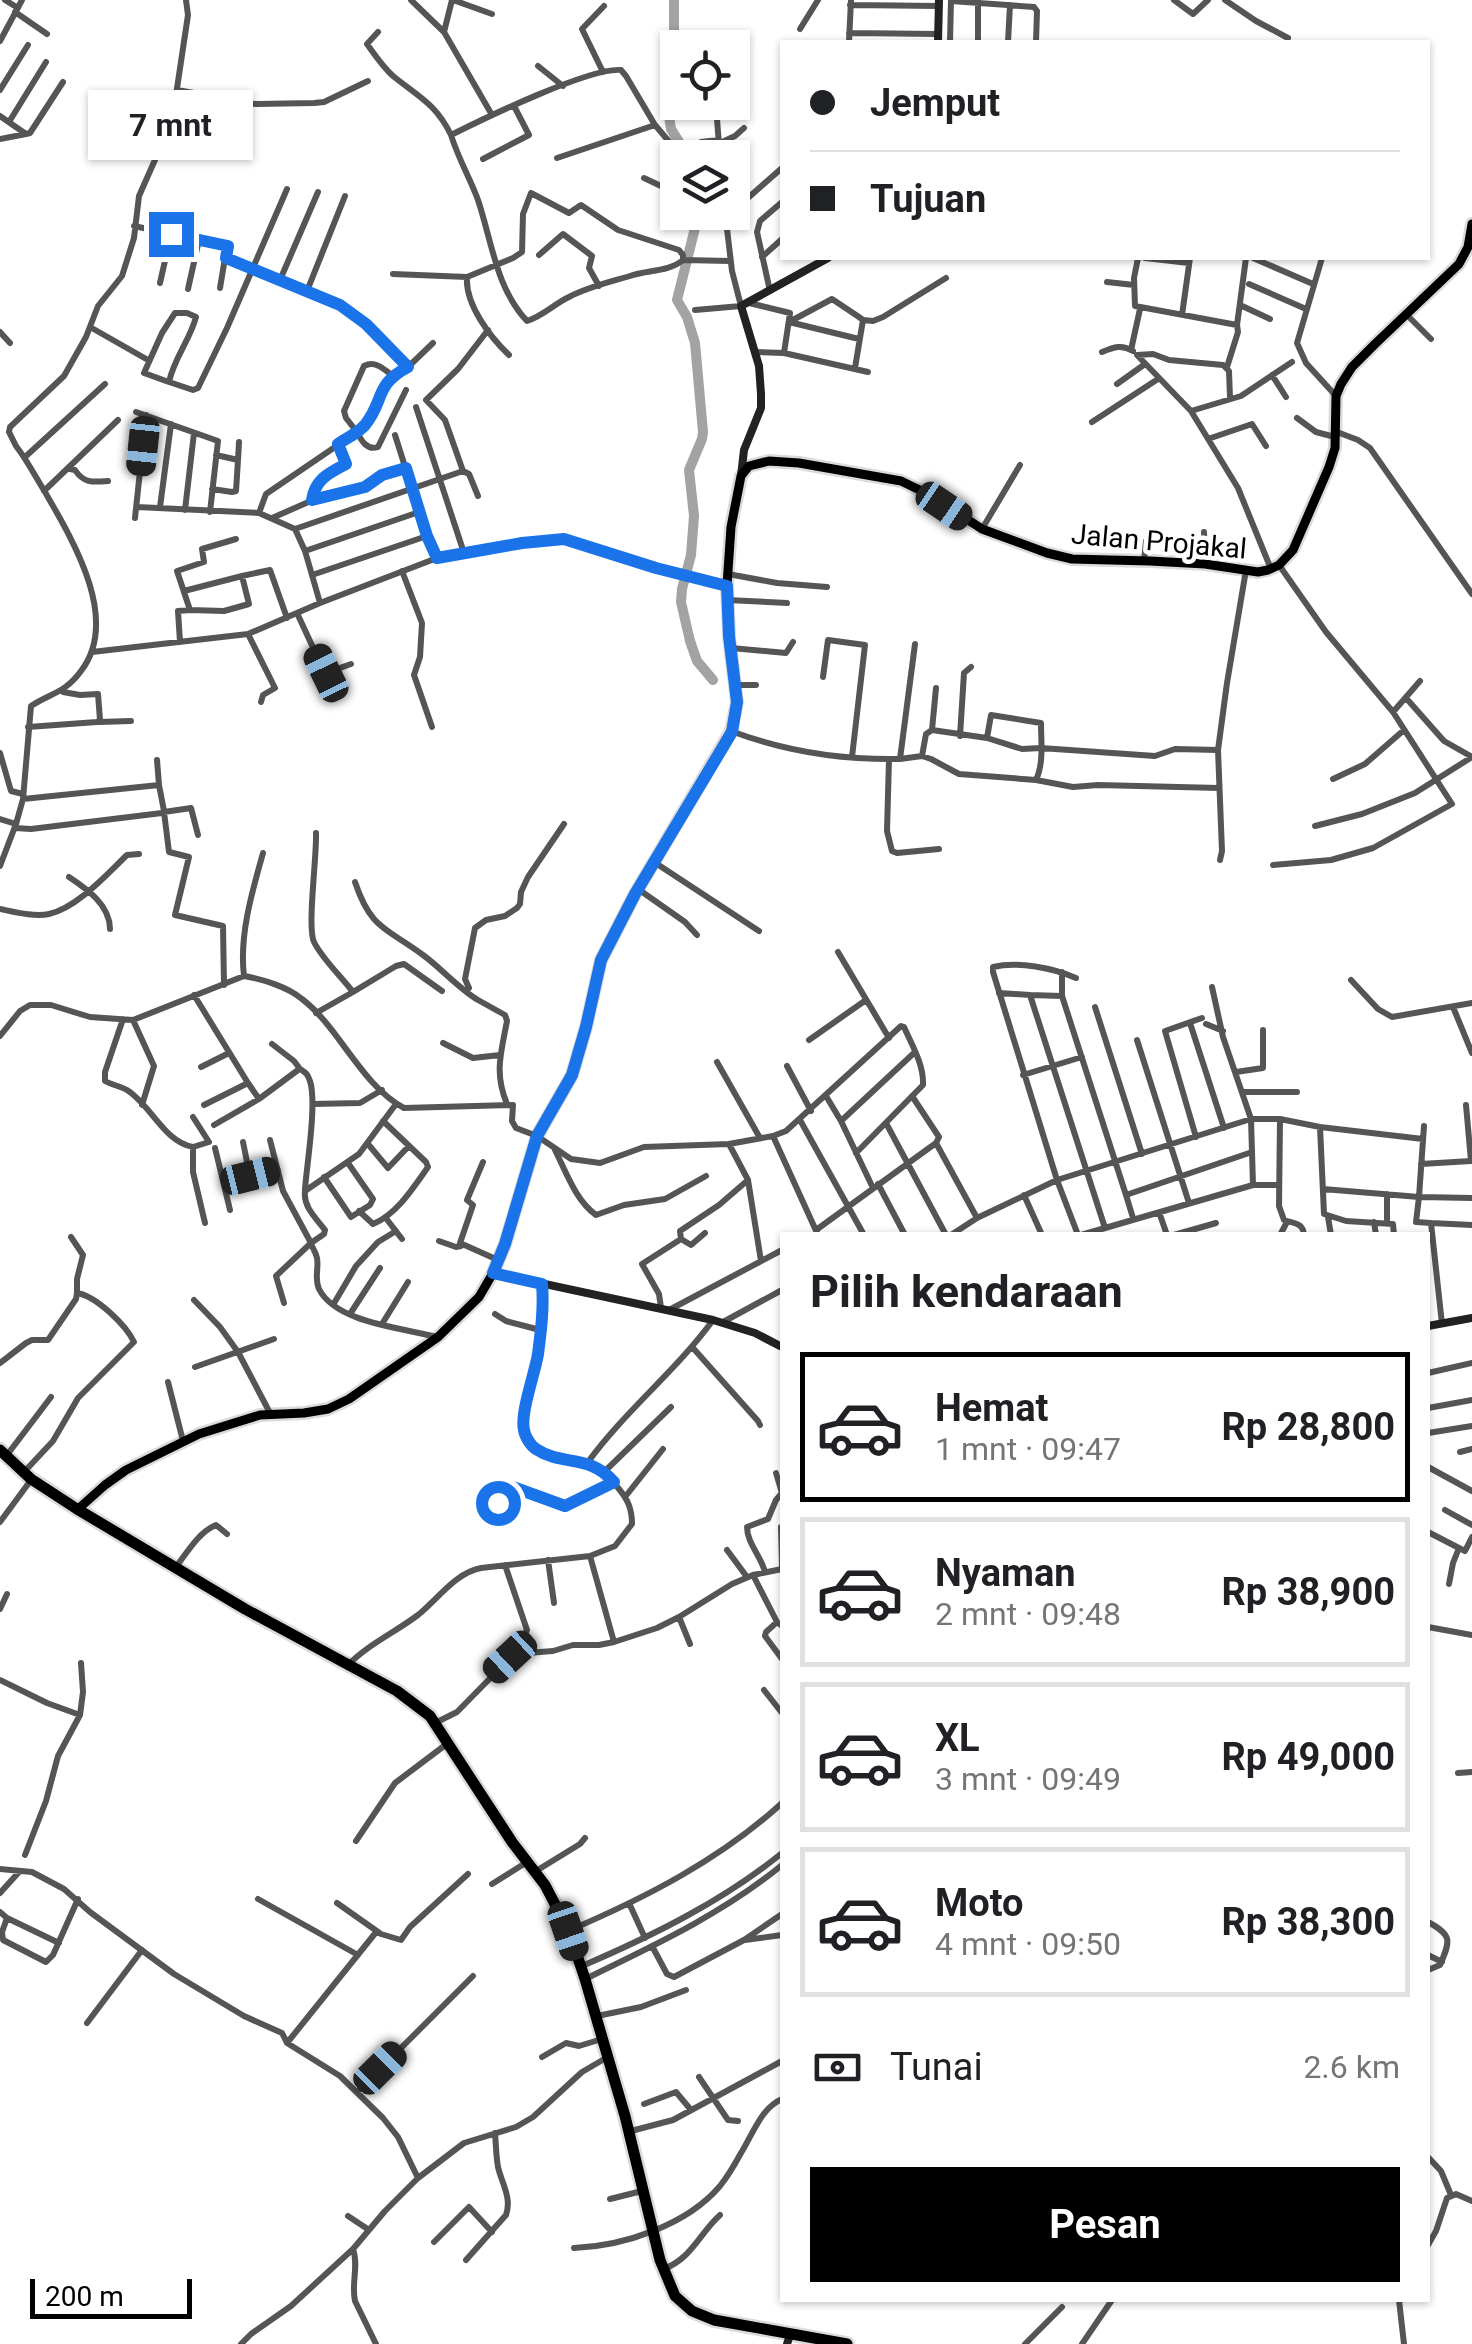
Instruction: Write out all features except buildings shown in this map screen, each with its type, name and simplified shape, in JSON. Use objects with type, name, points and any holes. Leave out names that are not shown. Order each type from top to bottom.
[{"type":"highway","points":[[3,1453],[78,1510],[396,1691],[436,1723],[560,1910],[603,2038],[663,2270],[675,2296],[692,2311],[754,2328],[772,2340],[847,2344]]},
{"type":"main road","points":[[1336,396],[1352,367],[1459,264],[1468,247],[1472,224]]},
{"type":"main road","name":"Jalan Projakal","points":[[740,476],[748,466],[769,461],[828,467],[902,481],[930,494],[982,529],[1072,560],[1205,564],[1258,572],[1275,567],[1293,550],[1329,467],[1337,435],[1336,396]]},
{"type":"main road","points":[[78,1510],[126,1470],[184,1441],[243,1419],[328,1409],[349,1399],[438,1337],[479,1297],[505,1244],[537,1136],[572,1075],[601,960],[638,889],[732,732],[736,685],[728,580],[731,527],[740,476]]},
{"type":"street","points":[[5,0],[47,34]]},
{"type":"street","points":[[411,0],[444,32],[492,114]]},
{"type":"street","points":[[444,32],[453,0],[492,14]]},
{"type":"street","points":[[800,30],[818,0]]},
{"type":"street","points":[[950,40],[951,0],[1028,3],[1037,11],[1036,40]]},
{"type":"street","points":[[1174,0],[1192,14],[1208,0]]},
{"type":"street","points":[[1225,0],[1288,38]]},
{"type":"street","points":[[0,866],[23,796],[31,706],[62,691],[80,673],[92,652],[96,617],[78,552],[10,426],[64,376],[98,306],[122,276],[138,196],[166,135],[177,90],[188,1]]},
{"type":"street","points":[[978,1],[978,40]]},
{"type":"street","points":[[851,3],[939,3],[938,38],[849,38],[851,3]]},
{"type":"street","points":[[1005,3],[1008,40]]},
{"type":"street","points":[[603,72],[582,29],[604,6]]},
{"type":"street","points":[[0,42],[18,7]]},
{"type":"street","points":[[378,32],[367,44],[380,63],[435,108],[451,135],[477,198],[496,266],[509,296],[527,321],[570,296],[635,274],[687,261],[730,261]]},
{"type":"street","points":[[0,90],[28,45]]},
{"type":"street","points":[[9,122],[46,62]]},
{"type":"street","points":[[538,66],[563,86]]},
{"type":"street","points":[[451,135],[563,86],[621,70],[667,140]]},
{"type":"street","points":[[177,90],[218,102],[324,102],[368,81]]},
{"type":"street","points":[[0,139],[32,132],[63,82]]},
{"type":"street","points":[[483,159],[528,136],[514,106]]},
{"type":"street","points":[[0,116],[26,134]]},
{"type":"street","points":[[557,158],[655,126]]},
{"type":"street","points":[[724,140],[744,128]]},
{"type":"street","points":[[750,196],[780,170]]},
{"type":"street","points":[[644,178],[660,186]]},
{"type":"street","points":[[169,382],[196,317],[175,314],[144,373],[169,382],[193,390],[198,388],[287,189]]},
{"type":"street","points":[[280,280],[318,192]]},
{"type":"street","points":[[393,274],[467,276],[522,252],[523,214],[532,192],[570,213],[581,205],[618,230],[678,250],[687,261]]},
{"type":"street","points":[[306,292],[345,196]]},
{"type":"street","points":[[770,291],[757,232],[760,221],[780,204]]},
{"type":"street","points":[[134,226],[228,246],[220,288]]},
{"type":"street","points":[[729,230],[730,261],[745,305],[758,366],[761,408],[744,450],[740,476]]},
{"type":"street","points":[[160,283],[171,234]]},
{"type":"street","points":[[539,255],[563,234],[592,256],[589,268],[599,286]]},
{"type":"street","points":[[188,288],[199,240]]},
{"type":"street","points":[[761,258],[780,241]]},
{"type":"street","points":[[226,258],[340,305],[366,324],[408,367]]},
{"type":"street","points":[[745,305],[824,260]]},
{"type":"street","points":[[1140,260],[1134,304],[1237,325]]},
{"type":"street","points":[[1182,315],[1190,260]]},
{"type":"street","points":[[1230,398],[1227,367],[1238,332],[1246,260]]},
{"type":"street","points":[[1259,260],[1314,284]]},
{"type":"street","points":[[1321,260],[1297,343],[1306,362],[1336,396]]},
{"type":"street","points":[[467,276],[471,301],[509,355]]},
{"type":"street","points":[[790,322],[832,299],[862,320],[874,321],[946,278]]},
{"type":"street","points":[[1108,282],[1134,286]]},
{"type":"street","points":[[1249,284],[1306,309]]},
{"type":"street","points":[[695,310],[745,305],[788,312],[792,315],[784,353]]},
{"type":"street","points":[[1240,305],[1270,319]]},
{"type":"street","points":[[1134,353],[1140,308]]},
{"type":"street","points":[[1406,314],[1431,338]]},
{"type":"street","points":[[855,368],[862,320]]},
{"type":"street","points":[[790,322],[859,338]]},
{"type":"street","points":[[90,327],[148,360]]},
{"type":"street","points":[[478,496],[445,420],[426,400],[458,369],[488,330]]},
{"type":"street","points":[[0,332],[10,343]]},
{"type":"street","points":[[259,512],[266,494],[357,432],[366,423],[388,379],[408,367],[433,343]]},
{"type":"street","points":[[1102,352],[1115,346],[1163,359],[1227,367]]},
{"type":"street","points":[[755,352],[784,353],[868,372]]},
{"type":"street","points":[[1134,353],[1191,411],[1238,488],[1275,567],[1393,712],[1451,805],[1383,844],[1331,860],[1273,865]]},
{"type":"street","points":[[1191,411],[1250,391],[1292,362]]},
{"type":"street","points":[[392,376],[380,366],[370,364],[360,372],[344,414],[362,443],[378,447],[406,390]]},
{"type":"street","points":[[1117,384],[1145,364]]},
{"type":"street","points":[[1272,374],[1286,397]]},
{"type":"street","points":[[1092,422],[1158,379]]},
{"type":"street","points":[[24,456],[104,384]]},
{"type":"street","points":[[416,408],[464,553]]},
{"type":"street","points":[[136,412],[218,440],[210,512]]},
{"type":"street","points":[[135,518],[146,415]]},
{"type":"street","points":[[1297,418],[1316,432],[1358,440],[1370,448],[1472,594]]},
{"type":"street","points":[[44,491],[118,420]]},
{"type":"street","points":[[160,508],[171,424]]},
{"type":"street","points":[[1208,439],[1250,424],[1266,446]]},
{"type":"street","points":[[185,510],[194,433]]},
{"type":"street","points":[[395,435],[437,558]]},
{"type":"street","points":[[212,489],[236,490],[239,442]]},
{"type":"street","points":[[312,500],[319,481],[346,464],[338,444]]},
{"type":"street","points":[[216,455],[238,460]]},
{"type":"street","points":[[982,529],[1020,465]]},
{"type":"street","points":[[271,519],[312,500],[365,487],[382,475],[406,468]]},
{"type":"street","points":[[68,469],[75,470],[87,482],[108,481]]},
{"type":"street","points":[[136,507],[259,512],[295,529],[464,470]]},
{"type":"street","points":[[305,551],[420,512]]},
{"type":"street","points":[[295,529],[320,603]]},
{"type":"street","points":[[1204,532],[1205,564]]},
{"type":"street","points":[[312,575],[427,536]]},
{"type":"street","points":[[190,610],[178,570],[204,562],[202,549],[236,539]]},
{"type":"street","points":[[92,652],[248,634],[437,558],[544,540],[564,539],[692,577],[827,587]]},
{"type":"street","points":[[1144,561],[1146,541]]},
{"type":"street","points":[[184,591],[270,570],[287,618]]},
{"type":"street","points":[[1220,860],[1218,750],[1246,570]]},
{"type":"street","points":[[402,571],[422,623],[420,657],[414,675],[432,727]]},
{"type":"street","points":[[180,642],[178,611],[224,611],[249,604],[242,576]]},
{"type":"street","points":[[728,600],[787,603]]},
{"type":"street","points":[[297,613],[334,695]]},
{"type":"street","points":[[248,634],[275,688],[263,695],[261,702]]},
{"type":"street","points":[[823,677],[828,640],[865,645],[852,757]]},
{"type":"street","points":[[731,648],[786,653],[793,642]]},
{"type":"street","points":[[900,760],[915,644]]},
{"type":"street","points":[[326,673],[351,664]]},
{"type":"street","points":[[960,736],[964,674],[971,667]]},
{"type":"street","points":[[1393,712],[1420,680]]},
{"type":"street","points":[[736,685],[756,685]]},
{"type":"street","points":[[932,730],[936,688]]},
{"type":"street","points":[[62,691],[98,694],[101,716],[97,722]]},
{"type":"street","points":[[1315,826],[1374,810],[1414,793],[1472,757],[1444,740],[1406,698]]},
{"type":"street","points":[[987,738],[992,715],[1041,723],[1036,780]]},
{"type":"street","points":[[28,727],[131,720]]},
{"type":"street","points":[[922,756],[926,734],[932,730],[987,738],[1014,748],[1155,756],[1175,749],[1218,750]]},
{"type":"street","points":[[1333,779],[1365,764],[1404,730]]},
{"type":"street","points":[[732,732],[780,746],[852,757],[900,760],[922,756],[958,774],[1073,787],[1098,784],[1219,788]]},
{"type":"street","points":[[0,753],[10,790],[23,796],[159,785]]},
{"type":"street","points":[[158,760],[169,852],[189,857],[174,915],[223,926],[224,985]]},
{"type":"street","points":[[889,760],[887,832],[892,851],[897,854],[939,849]]},
{"type":"street","points":[[0,820],[31,829],[192,808],[198,835]]},
{"type":"street","points":[[508,1104],[499,1078],[507,1019],[467,986],[465,979],[475,928],[517,908],[528,877],[564,824]]},
{"type":"street","points":[[316,832],[311,933],[317,948],[353,992]]},
{"type":"street","points":[[244,976],[248,919],[263,853]]},
{"type":"street","points":[[0,910],[47,915],[59,911],[115,870],[127,856],[139,854]]},
{"type":"street","points":[[654,862],[759,931]]},
{"type":"street","points":[[69,877],[89,891],[107,914],[110,929]]},
{"type":"street","points":[[355,882],[363,905],[376,923],[485,1002]]},
{"type":"street","points":[[638,889],[686,922],[697,935]]},
{"type":"street","points":[[838,952],[888,1038]]},
{"type":"street","points":[[316,1013],[404,964],[442,992]]},
{"type":"street","points":[[1076,978],[1062,972],[995,966],[993,972],[1023,1075],[1079,1232]]},
{"type":"street","points":[[1062,972],[1062,996],[1133,1218]]},
{"type":"street","points":[[0,1036],[24,1008],[37,1004],[90,1017],[133,1020],[244,976],[302,998],[396,1104],[411,1109],[514,1105],[512,1121],[516,1128],[537,1136],[571,1159],[600,1163],[644,1147],[729,1144],[786,1131],[902,1026],[916,1052],[923,1085],[856,1153]]},
{"type":"street","points":[[1351,980],[1378,1009],[1392,1017],[1472,1003]]},
{"type":"street","points":[[1212,987],[1251,1120],[1253,1186]]},
{"type":"street","points":[[999,993],[1062,996]]},
{"type":"street","points":[[194,995],[260,1098]]},
{"type":"street","points":[[1030,995],[1106,1228]]},
{"type":"street","points":[[809,1040],[866,1000]]},
{"type":"street","points":[[1453,1007],[1472,1054]]},
{"type":"street","points":[[1095,1008],[1142,1154]]},
{"type":"street","points":[[124,1020],[104,1079],[124,1089],[174,1138],[193,1148],[209,1142],[193,1116]]},
{"type":"street","points":[[133,1020],[154,1066],[142,1104]]},
{"type":"street","points":[[1196,1136],[1165,1031],[1204,1021],[1222,1031]]},
{"type":"street","points":[[1190,1023],[1224,1128]]},
{"type":"street","points":[[1236,1072],[1263,1068],[1263,1030]]},
{"type":"street","points":[[1138,1040],[1189,1204]]},
{"type":"street","points":[[443,1043],[477,1058],[500,1055]]},
{"type":"street","points":[[272,1044],[306,1072],[310,1080],[313,1104],[304,1200],[325,1230],[276,1276],[284,1303]]},
{"type":"street","points":[[842,1121],[916,1052]]},
{"type":"street","points":[[201,1067],[228,1053]]},
{"type":"street","points":[[1023,1075],[1082,1057]]},
{"type":"street","points":[[718,1062],[760,1138]]},
{"type":"street","points":[[788,1066],[811,1110]]},
{"type":"street","points":[[214,1125],[300,1068]]},
{"type":"street","points":[[204,1105],[248,1084]]},
{"type":"street","points":[[313,1104],[360,1104],[382,1090]]},
{"type":"street","points":[[1243,1092],[1296,1092]]},
{"type":"street","points":[[826,1096],[904,1232]]},
{"type":"street","points":[[817,1232],[936,1143],[939,1138],[912,1096]]},
{"type":"street","points":[[304,1192],[368,1144],[396,1104]]},
{"type":"street","points":[[1422,1164],[1471,1161],[1466,1106]]},
{"type":"street","points":[[1280,1119],[1281,1217],[1298,1223],[1303,1232]]},
{"type":"street","points":[[954,1232],[1058,1180],[1251,1120],[1280,1119],[1423,1140]]},
{"type":"street","points":[[800,1120],[862,1232]]},
{"type":"street","points":[[360,1211],[373,1224],[385,1217],[428,1168],[383,1121]]},
{"type":"street","points":[[886,1123],[947,1232]]},
{"type":"street","points":[[1424,1126],[1416,1222],[1472,1225]]},
{"type":"street","points":[[1320,1127],[1324,1214],[1393,1224],[1394,1232]]},
{"type":"street","points":[[773,1136],[816,1232]]},
{"type":"street","points":[[270,1140],[284,1191],[316,1257],[319,1288],[333,1305],[382,1324],[438,1337]]},
{"type":"street","points":[[243,1142],[250,1176]]},
{"type":"street","points":[[936,1143],[977,1218]]},
{"type":"street","points":[[368,1144],[388,1168],[408,1147]]},
{"type":"street","points":[[729,1144],[748,1180],[761,1261]]},
{"type":"street","points":[[193,1148],[193,1172],[205,1224]]},
{"type":"street","points":[[214,1148],[230,1210]]},
{"type":"street","points":[[555,1149],[580,1199],[596,1215],[624,1205],[665,1199],[706,1176]]},
{"type":"street","points":[[1126,1195],[1252,1152]]},
{"type":"street","points":[[324,1176],[351,1217],[373,1199],[348,1162]]},
{"type":"street","points":[[462,1246],[460,1241],[472,1205],[467,1200],[483,1162]]},
{"type":"street","points":[[224,1185],[278,1170]]},
{"type":"street","points":[[681,1239],[680,1231],[748,1180]]},
{"type":"street","points":[[1091,1232],[1253,1186],[1278,1185]]},
{"type":"street","points":[[1323,1190],[1472,1198]]},
{"type":"street","points":[[1387,1194],[1387,1223]]},
{"type":"street","points":[[1024,1196],[1041,1232]]},
{"type":"street","points":[[1159,1212],[1169,1232]]},
{"type":"street","points":[[385,1217],[402,1239]]},
{"type":"street","points":[[1328,1217],[1330,1232]]},
{"type":"street","points":[[1282,1232],[1287,1222]]},
{"type":"street","points":[[1374,1222],[1376,1232]]},
{"type":"street","points":[[1182,1232],[1216,1223]]},
{"type":"street","points":[[1431,1223],[1442,1324]]},
{"type":"street","points":[[333,1305],[356,1266],[377,1243],[396,1232]]},
{"type":"street","points":[[681,1239],[691,1245],[706,1233]]},
{"type":"street","points":[[0,1364],[32,1340],[48,1340],[76,1299],[83,1255],[71,1238]]},
{"type":"street","points":[[664,1309],[642,1265],[681,1239]]},
{"type":"street","points":[[439,1240],[498,1260]]},
{"type":"street","points":[[664,1309],[780,1251]]},
{"type":"street","points":[[350,1314],[380,1268]]},
{"type":"street","points":[[493,1273],[718,1321],[780,1345]]},
{"type":"street","points":[[382,1324],[408,1282]]},
{"type":"street","points":[[347,1666],[359,1653],[418,1615],[466,1572],[590,1556],[615,1546],[627,1534],[632,1509],[604,1472],[588,1462],[537,1450],[524,1432],[538,1354],[544,1304],[542,1284]]},
{"type":"street","points":[[588,1462],[618,1423],[718,1321],[780,1291]]},
{"type":"street","points":[[0,1522],[78,1398],[134,1342],[124,1326],[88,1296],[78,1293]]},
{"type":"street","points":[[194,1300],[238,1352],[270,1413]]},
{"type":"street","points":[[495,1314],[506,1322],[540,1330]]},
{"type":"street","points":[[1430,1326],[1472,1319]]},
{"type":"street","points":[[196,1366],[274,1340]]},
{"type":"street","points":[[693,1348],[760,1426]]},
{"type":"street","points":[[1430,1373],[1472,1363]]},
{"type":"street","points":[[168,1382],[184,1441]]},
{"type":"street","points":[[3,1453],[51,1397]]},
{"type":"street","points":[[1430,1408],[1472,1400]]},
{"type":"street","points":[[604,1472],[671,1407]]},
{"type":"street","points":[[1430,1433],[1472,1426]]},
{"type":"street","points":[[625,1496],[663,1449]]},
{"type":"street","points":[[1460,1452],[1472,1449]]},
{"type":"street","points":[[1430,1468],[1472,1491]]},
{"type":"street","points":[[776,1473],[780,1486]]},
{"type":"street","points":[[489,1517],[505,1488],[510,1486],[565,1506],[614,1482]]},
{"type":"street","points":[[764,1572],[746,1530],[768,1519],[780,1495]]},
{"type":"street","points":[[1445,1510],[1472,1524]]},
{"type":"street","points":[[176,1568],[212,1525],[227,1534]]},
{"type":"street","points":[[1430,1533],[1465,1552]]},
{"type":"street","points":[[1449,1584],[1453,1562],[1465,1552],[1472,1537]]},
{"type":"street","points":[[727,1550],[750,1576],[780,1624],[764,1636],[780,1656]]},
{"type":"street","points":[[590,1556],[614,1642]]},
{"type":"street","points":[[548,1560],[554,1603]]},
{"type":"street","points":[[505,1565],[527,1630],[526,1652]]},
{"type":"street","points":[[436,1723],[456,1712],[510,1657],[614,1642],[679,1617],[750,1576],[780,1568]]},
{"type":"street","points":[[0,1609],[7,1594]]},
{"type":"street","points":[[679,1617],[690,1644]]},
{"type":"street","points":[[1430,1627],[1472,1635]]},
{"type":"street","points":[[25,1856],[58,1756],[80,1715],[84,1684],[81,1663]]},
{"type":"street","points":[[0,1680],[80,1715]]},
{"type":"street","points":[[764,1690],[780,1710]]},
{"type":"street","points":[[356,1841],[388,1790],[448,1743]]},
{"type":"street","points":[[1458,1773],[1472,1772]]},
{"type":"street","points":[[568,1931],[701,1864],[780,1805]]},
{"type":"street","points":[[492,1884],[580,1844],[585,1838]]},
{"type":"street","points":[[583,1973],[721,1896],[780,1854]]},
{"type":"street","points":[[583,1973],[652,1946],[726,1905],[780,1866]]},
{"type":"street","points":[[0,1869],[32,1872],[64,1888],[174,1974],[244,2016],[282,2033],[287,2043],[340,2076],[391,2127],[418,2178]]},
{"type":"street","points":[[0,1892],[19,1871]]},
{"type":"street","points":[[337,1903],[377,1932],[400,1940],[468,1874]]},
{"type":"street","points":[[721,1896],[726,1905]]},
{"type":"street","points":[[7,1918],[2,1940],[46,1962],[54,1955],[78,1899]]},
{"type":"street","points":[[258,1899],[358,1955]]},
{"type":"street","points":[[629,1903],[645,1938]]},
{"type":"street","points":[[0,1912],[59,1942]]},
{"type":"street","points":[[652,1946],[667,1974],[674,1978],[780,1915]]},
{"type":"street","points":[[1430,1923],[1443,1930],[1448,1939],[1442,1962],[1430,1970]]},
{"type":"street","points":[[287,2043],[377,1932]]},
{"type":"street","points":[[744,1940],[780,1936]]},
{"type":"street","points":[[87,2023],[142,1950]]},
{"type":"street","points":[[1430,1956],[1442,1962]]},
{"type":"street","points":[[357,2092],[473,1976]]},
{"type":"street","points":[[596,2016],[641,2007],[686,1990]]},
{"type":"street","points":[[542,2058],[566,2043],[579,2046],[603,2038]]},
{"type":"street","points":[[241,2344],[291,2306],[353,2249],[418,2178],[464,2143],[516,2127],[532,2117],[582,2072],[608,2058]]},
{"type":"street","points":[[629,2131],[673,2120],[780,2062]]},
{"type":"street","points":[[700,2077],[728,2120],[738,2121]]},
{"type":"street","points":[[644,2104],[676,2092],[692,2111]]},
{"type":"street","points":[[574,2248],[653,2232],[679,2219],[717,2190],[768,2108],[780,2101]]},
{"type":"street","points":[[466,2260],[509,2208],[497,2162],[495,2133]]},
{"type":"street","points":[[1430,2159],[1441,2171],[1452,2195]]},
{"type":"street","points":[[610,2199],[643,2190]]},
{"type":"street","points":[[1430,2242],[1444,2203],[1452,2195],[1472,2201]]},
{"type":"street","points":[[434,2242],[469,2207],[492,2232]]},
{"type":"street","points":[[663,2270],[691,2252],[720,2215]]},
{"type":"street","points":[[348,2216],[369,2230]]},
{"type":"street","points":[[353,2249],[353,2294],[376,2344]]},
{"type":"street","points":[[1082,2344],[1111,2302]]},
{"type":"street","points":[[1400,2302],[1404,2344]]},
{"type":"street","points":[[1025,2344],[1062,2308]]},
{"type":"waterway","points":[[674,0],[667,104],[671,129],[678,140]]},
{"type":"waterway","points":[[694,230],[677,300],[695,343],[703,432],[689,470],[694,516],[681,602],[697,661],[713,680]]},
{"type":"route","points":[[171,234],[228,246],[226,258],[340,305],[366,324],[408,367],[390,378],[363,427],[338,444],[346,464],[319,481],[312,500],[365,487],[382,475],[406,468],[437,558],[564,539],[727,586],[737,702],[732,732],[635,894],[601,960],[572,1075],[537,1136],[493,1273],[542,1284],[544,1304],[538,1354],[524,1420],[529,1442],[555,1457],[588,1462],[614,1482],[565,1506],[510,1486],[498,1503]]}]
